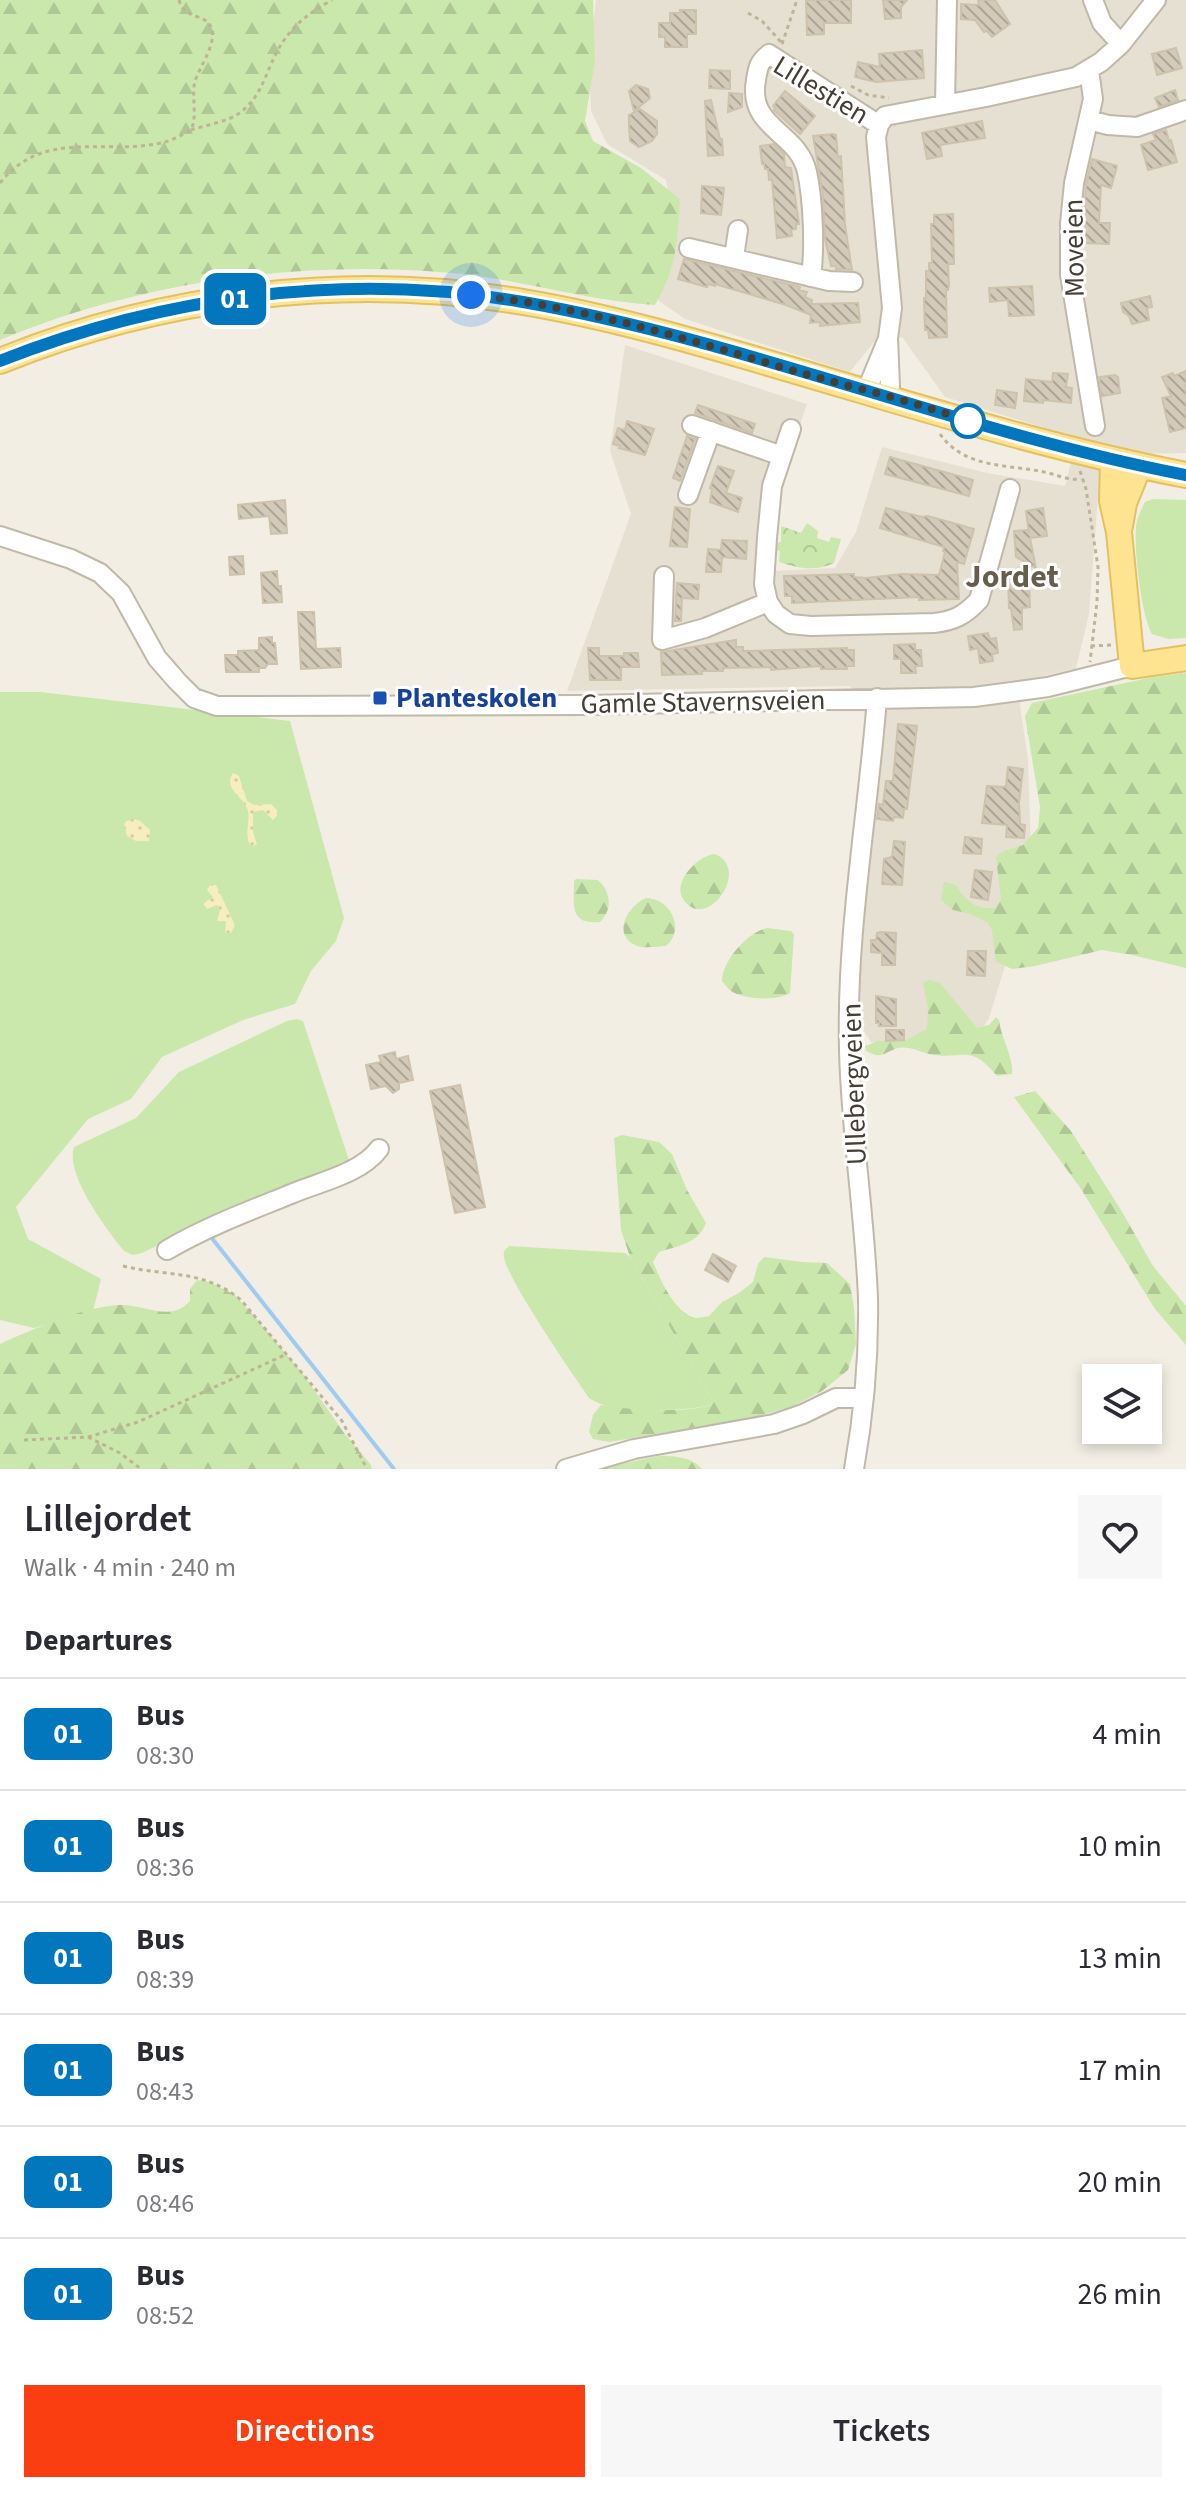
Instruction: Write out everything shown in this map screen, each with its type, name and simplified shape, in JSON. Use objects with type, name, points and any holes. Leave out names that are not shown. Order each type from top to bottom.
[{"type":"main road","points":[[0,361],[94,329],[195,305],[308,291],[420,291],[521,302],[608,319],[1113,460],[1186,475]]},
{"type":"main road","points":[[1113,460],[1112,501],[1119,532],[1128,656]]},
{"type":"main road","points":[[1119,532],[1124,503],[1139,466]]},
{"type":"main road","name":"Gamle Stavernsveien","points":[[1128,656],[1186,658]]},
{"type":"street","points":[[945,104],[947,0]]},
{"type":"street","points":[[1093,0],[1102,23],[1121,44]]},
{"type":"street","points":[[876,394],[892,308],[876,137],[885,116],[1058,82],[1089,70],[1121,44],[1156,0]]},
{"type":"street","name":"Lillestien","points":[[811,277],[814,253],[807,171],[798,150],[765,121],[756,106],[754,88],[759,63],[769,54],[879,125]]},
{"type":"street","name":"Moveien","points":[[1089,70],[1093,99],[1074,183],[1070,275],[1095,426]]},
{"type":"street","points":[[1089,120],[1137,127],[1186,110]]},
{"type":"street","points":[[734,257],[738,230]]},
{"type":"street","points":[[689,248],[829,281],[853,282]]},
{"type":"street","points":[[692,425],[782,456]]},
{"type":"street","points":[[791,429],[772,486],[764,584],[768,602],[776,614],[790,624],[934,623],[951,621],[967,613],[979,600],[1010,489]]},
{"type":"street","points":[[688,495],[711,431]]},
{"type":"street","name":"Gamle Stavernsveien","points":[[0,536],[71,559],[100,573],[121,593],[157,658],[177,681],[194,698],[217,706],[586,705],[974,697],[1048,687],[1092,677],[1128,656]]},
{"type":"street","points":[[664,576],[662,640],[705,628],[768,602]]},
{"type":"street","name":"Ullebergveien","points":[[854,1469],[864,1398],[868,1302],[851,1107],[849,1014],[855,915],[877,698]]},
{"type":"street","points":[[167,1250],[201,1231],[351,1169],[379,1149]]},
{"type":"street","points":[[566,1469],[634,1449],[774,1424],[836,1398],[864,1398]]},
{"type":"path","points":[[179,0],[188,14],[207,22],[213,29],[212,40],[195,83],[192,104],[194,125],[191,130]]},
{"type":"path","points":[[0,183],[24,159],[42,152],[157,144],[237,115],[260,91],[278,50],[294,26],[332,0]]},
{"type":"path","points":[[782,44],[797,0]]},
{"type":"path","points":[[748,13],[762,21],[789,49]]},
{"type":"path","points":[[846,84],[868,95],[895,99]]},
{"type":"path","points":[[940,431],[944,439],[972,460],[1032,469],[1072,480],[1082,479]]},
{"type":"path","points":[[1081,463],[1098,567],[1091,646],[1092,677]]},
{"type":"path","points":[[1091,646],[1128,656]]},
{"type":"path","points":[[123,1266],[151,1272],[187,1274],[219,1284],[242,1301],[342,1421],[367,1469]]},
{"type":"path","points":[[24,1440],[88,1437],[138,1422],[287,1354]]},
{"type":"path","points":[[88,1437],[120,1453],[141,1469]]},
{"type":"shaded area","points":[[596,0],[1186,0],[1186,453],[1130,454],[1098,497],[1089,614],[1076,668],[1023,681],[1020,706],[1028,759],[1033,910],[1012,943],[989,1018],[974,1042],[892,1047],[871,1042],[862,1028],[857,1000],[853,890],[865,714],[850,686],[567,691],[631,514],[610,451],[625,345],[807,404],[776,495],[772,571],[835,568],[856,532],[882,447],[987,473],[1065,486],[1077,438],[945,397],[902,337],[873,343],[850,372],[685,319],[659,301],[659,255],[672,210],[666,180],[607,144],[591,111],[589,65]]},
{"type":"green space","points":[[0,0],[593,0],[595,60],[585,121],[593,141],[641,168],[680,199],[677,241],[668,279],[655,305],[451,273],[337,269],[279,273],[164,290],[108,303],[0,340]]},
{"type":"green space","points":[[1153,499],[1186,500],[1186,638],[1168,639],[1152,634],[1148,625],[1137,565],[1136,526],[1145,502]]},
{"type":"green space","points":[[807,523],[818,531],[817,538],[829,542],[831,537],[841,539],[834,563],[806,568],[779,562],[777,543],[781,542],[781,526],[801,533]]},
{"type":"green space","points":[[1186,673],[1186,968],[1102,950],[1012,969],[996,962],[992,930],[987,922],[953,910],[941,900],[944,882],[956,885],[972,903],[995,908],[1001,899],[996,857],[1023,845],[1038,828],[1040,807],[1025,716],[1032,703]]},
{"type":"green space","points":[[0,692],[40,692],[290,721],[344,918],[336,941],[311,971],[295,1004],[243,1020],[162,1057],[131,1099],[88,1119],[16,1207],[28,1239],[101,1279],[93,1311],[34,1328],[0,1320]]},
{"type":"green space","points":[[715,854],[725,862],[729,872],[727,884],[713,904],[703,909],[692,908],[681,892],[684,877],[695,864]]},
{"type":"green space","points":[[576,879],[598,880],[606,890],[609,906],[600,922],[583,920],[575,912]]},
{"type":"green space","points":[[646,898],[662,903],[675,923],[672,939],[666,946],[637,946],[624,933],[629,912]]},
{"type":"green space","points":[[767,928],[794,934],[790,993],[761,998],[731,991],[722,981],[731,956],[744,941]]},
{"type":"green space","points":[[929,980],[940,983],[977,1028],[989,1025],[996,1017],[999,1020],[1012,1074],[997,1076],[974,1056],[933,1055],[905,1048],[879,1055],[866,1051],[865,1046],[878,1041],[905,1041],[927,1029],[928,1009],[923,983]]},
{"type":"green space","points":[[297,1019],[303,1021],[350,1163],[220,1215],[142,1253],[133,1255],[124,1251],[81,1187],[73,1159],[74,1147],[136,1118],[179,1072]]},
{"type":"green space","points":[[1035,1091],[1071,1131],[1153,1266],[1186,1306],[1186,1345],[1155,1309],[1081,1189],[1014,1097]]},
{"type":"green space","points":[[622,1135],[659,1142],[672,1154],[687,1190],[706,1223],[693,1239],[659,1252],[653,1262],[669,1295],[681,1310],[696,1318],[709,1316],[722,1302],[753,1282],[758,1264],[764,1257],[827,1263],[850,1284],[856,1344],[848,1370],[822,1391],[791,1407],[755,1417],[609,1442],[593,1439],[589,1432],[593,1415],[601,1405],[674,1410],[712,1404],[630,1257],[621,1230],[614,1138]]},
{"type":"green space","points":[[509,1246],[625,1253],[712,1404],[681,1409],[629,1410],[609,1407],[590,1399],[516,1285],[504,1257]]},
{"type":"green space","points":[[197,1280],[210,1282],[235,1295],[303,1374],[372,1469],[0,1469],[0,1344],[59,1320],[106,1306],[128,1305],[174,1311],[190,1301],[190,1289]]},
{"type":"green space","points":[[659,1456],[688,1460],[702,1469],[597,1469]]},
{"type":"sand","points":[[233,773],[239,776],[247,801],[254,805],[271,804],[277,810],[273,820],[263,810],[253,812],[253,832],[257,844],[254,846],[248,839],[246,806],[230,784]]},
{"type":"sand","points":[[134,819],[150,830],[149,841],[136,841],[127,836],[124,825],[126,821]]},
{"type":"sand","points":[[210,885],[216,885],[235,925],[231,933],[225,932],[226,921],[217,921],[220,910],[217,905],[207,909],[204,907],[204,903],[213,897],[207,890]]},
{"type":"building","points":[[806,0],[851,0],[851,23],[824,23],[824,34],[807,35]]},
{"type":"building","points":[[883,0],[907,0],[901,7],[901,18],[885,19]]},
{"type":"building","points":[[978,0],[995,0],[1010,24],[992,37],[975,20],[961,19],[961,4],[979,5]]},
{"type":"building","points":[[680,10],[696,10],[696,34],[687,34],[687,47],[665,47],[665,37],[659,37],[659,23],[670,23],[670,13],[680,13]]},
{"type":"building","points":[[1176,48],[1182,68],[1157,75],[1152,54]]},
{"type":"building","points":[[922,50],[924,78],[876,82],[855,77],[858,62],[880,67],[879,54]]},
{"type":"building","points":[[710,70],[730,71],[730,89],[709,88]]},
{"type":"building","points":[[636,85],[648,89],[650,98],[634,111],[629,91]]},
{"type":"building","points":[[1175,90],[1178,100],[1159,107],[1155,98]]},
{"type":"building","points":[[785,91],[815,116],[800,134],[774,110],[773,106]]},
{"type":"building","points":[[729,93],[742,94],[742,107],[728,112]]},
{"type":"building","points":[[711,100],[722,139],[723,155],[708,156],[705,101]]},
{"type":"building","points":[[640,109],[657,121],[657,134],[652,141],[639,147],[630,141],[629,115]]},
{"type":"building","points":[[982,121],[985,138],[940,145],[942,156],[927,159],[922,133]]},
{"type":"building","points":[[1166,130],[1177,162],[1148,170],[1141,145],[1156,140],[1153,134]]},
{"type":"building","points":[[836,135],[838,157],[841,156],[845,225],[852,270],[831,266],[825,239],[823,195],[813,136]]},
{"type":"building","points":[[774,144],[784,154],[785,167],[791,168],[799,224],[791,230],[792,236],[777,238],[772,180],[769,180],[768,169],[762,164],[760,146]]},
{"type":"building","points":[[1092,159],[1117,166],[1111,188],[1101,185],[1099,223],[1110,223],[1109,244],[1082,243],[1086,185]]},
{"type":"building","points":[[702,186],[724,188],[721,215],[701,213]]},
{"type":"building","points":[[953,214],[954,264],[948,264],[947,337],[929,338],[928,330],[925,330],[924,298],[926,271],[932,263],[931,224],[934,224],[934,215]]},
{"type":"building","points":[[684,259],[800,287],[799,290],[807,292],[805,297],[812,300],[811,304],[858,303],[860,322],[820,326],[820,322],[810,323],[811,315],[786,305],[715,284],[708,284],[707,287],[678,279]]},
{"type":"building","points":[[1032,286],[1034,315],[1009,316],[1008,300],[990,302],[989,288]]},
{"type":"building","points":[[1150,296],[1152,307],[1147,308],[1149,320],[1132,324],[1123,312],[1121,303]]},
{"type":"building","points":[[1186,371],[1186,428],[1170,432],[1162,398],[1171,396],[1162,377]]},
{"type":"building","points":[[1053,373],[1068,374],[1066,387],[1072,388],[1071,403],[1024,401],[1026,379],[1052,382]]},
{"type":"building","points":[[1115,375],[1120,393],[1102,396],[1099,377]]},
{"type":"building","points":[[997,390],[1017,393],[1015,408],[995,405]]},
{"type":"building","points":[[698,405],[755,424],[752,433],[695,413]]},
{"type":"building","points":[[627,421],[654,429],[645,455],[613,444],[618,428],[625,430]]},
{"type":"building","points":[[687,436],[695,439],[680,481],[673,478]]},
{"type":"building","points":[[890,457],[973,480],[969,496],[885,474]]},
{"type":"building","points":[[718,466],[734,471],[726,493],[742,498],[738,512],[710,502],[710,488]]},
{"type":"building","points":[[285,500],[287,533],[271,534],[269,516],[239,519],[238,505]]},
{"type":"building","points":[[675,507],[690,509],[687,547],[670,546]]},
{"type":"building","points":[[886,508],[974,529],[964,564],[957,562],[959,599],[919,600],[919,597],[792,603],[792,596],[785,596],[784,576],[854,574],[854,577],[866,578],[902,574],[939,575],[944,547],[880,528]]},
{"type":"building","points":[[1043,508],[1047,536],[1030,538],[1036,568],[1016,557],[1014,531],[1029,530],[1026,511]]},
{"type":"building","points":[[722,540],[747,541],[746,559],[722,557],[721,572],[706,572],[708,549],[721,550]]},
{"type":"building","points":[[243,556],[244,574],[230,575],[229,557]]},
{"type":"building","points":[[277,571],[282,602],[263,603],[261,573]]},
{"type":"building","points":[[1029,574],[1030,607],[1022,608],[1022,629],[1014,630],[1009,608],[1008,578]]},
{"type":"building","points":[[677,583],[699,585],[698,599],[682,598],[681,621],[675,621]]},
{"type":"building","points":[[298,612],[314,612],[316,649],[340,648],[341,667],[301,669]]},
{"type":"building","points":[[988,633],[990,639],[996,638],[998,653],[992,654],[993,661],[980,663],[978,648],[970,650],[968,636]]},
{"type":"building","points":[[272,637],[277,664],[259,668],[259,672],[226,672],[225,655],[259,650],[259,638]]},
{"type":"building","points":[[736,640],[736,647],[743,647],[743,651],[847,648],[854,650],[854,666],[847,666],[847,669],[821,669],[821,666],[771,670],[771,667],[723,668],[723,671],[702,671],[702,674],[662,675],[661,652]]},
{"type":"building","points":[[915,644],[915,650],[921,650],[922,666],[915,666],[916,673],[901,673],[901,659],[894,659],[894,645]]},
{"type":"building","points":[[588,648],[599,648],[599,656],[638,653],[639,667],[621,667],[621,680],[590,680]]},
{"type":"building","points":[[898,724],[917,726],[907,809],[904,809],[903,818],[894,817],[893,821],[877,819],[879,804],[883,805],[886,781],[893,781]]},
{"type":"building","points":[[1008,767],[1023,769],[1019,803],[1020,824],[1025,825],[1024,838],[1006,837],[1007,825],[982,823],[987,786],[1006,787]]},
{"type":"building","points":[[965,837],[982,839],[981,854],[963,853]]},
{"type":"building","points":[[894,841],[905,842],[902,885],[882,884],[884,859],[892,857]]},
{"type":"building","points":[[975,870],[992,872],[988,900],[971,897]]},
{"type":"building","points":[[880,932],[896,933],[895,965],[882,965],[882,953],[871,952],[871,940],[876,940]]},
{"type":"building","points":[[968,951],[986,951],[985,976],[967,975]]},
{"type":"building","points":[[876,996],[896,999],[896,1026],[879,1026],[876,1023]]},
{"type":"building","points":[[886,1030],[904,1030],[904,1040],[886,1041]]},
{"type":"building","points":[[395,1052],[396,1059],[408,1056],[413,1080],[399,1083],[399,1089],[393,1093],[386,1086],[371,1089],[366,1065],[381,1062],[379,1056]]},
{"type":"building","points":[[460,1085],[485,1207],[455,1213],[430,1091]]},
{"type":"building","points":[[713,1254],[736,1266],[728,1282],[705,1270]]},
{"type":"waterway","points":[[211,1237],[394,1469]]},
{"type":"bus line","name":"01","points":[[0,361],[94,329],[163,311],[228,299],[342,290],[454,294],[521,302],[608,319],[1068,449],[1186,475]]},
{"type":"place","name":"Planteskolen","points":[[380,698]]},
{"type":"district","name":"Jordet","points":[[1012,577]]},
{"type":"route","points":[[471,295],[608,319],[968,421]]}]
